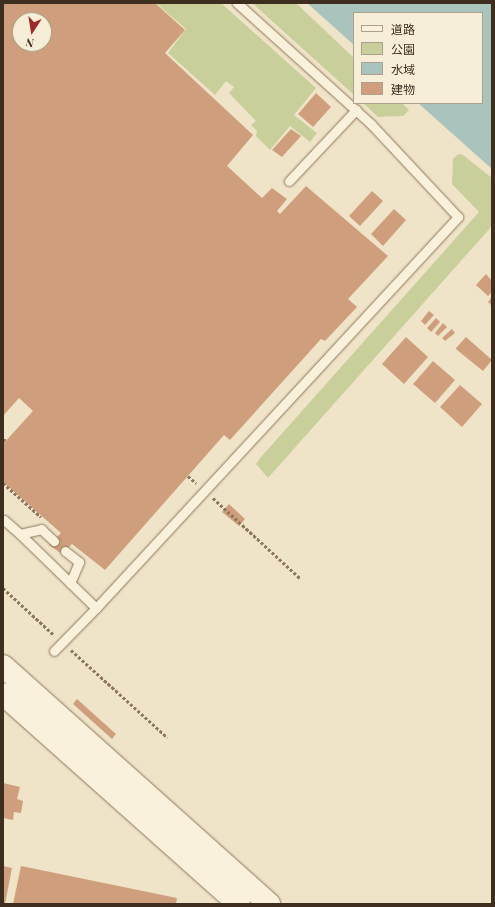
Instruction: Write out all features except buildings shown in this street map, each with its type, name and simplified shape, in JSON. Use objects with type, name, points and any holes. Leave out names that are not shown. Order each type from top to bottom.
[{"type":"street","points":[[3,666],[269,904]]},
{"type":"street","points":[[3,694],[239,904]]},
{"type":"lane","points":[[54,651],[96,608],[458,217],[371,124],[237,3]]},
{"type":"lane","points":[[289,181],[356,110]]},
{"type":"lane","points":[[3,520],[20,534],[96,608]]},
{"type":"lane","points":[[20,534],[41,529],[54,541]]},
{"type":"lane","points":[[66,551],[79,562],[70,583]]},
{"type":"path","points":[[3,483],[47,522],[41,529]]},
{"type":"path","points":[[236,517],[300,578]]},
{"type":"path","points":[[3,588],[166,736]]},
{"type":"green space","points":[[156,3],[221,3],[316,88],[294,115],[317,133],[310,142],[290,126],[270,150],[256,136],[257,131],[251,125],[256,121],[229,93],[234,87],[226,81],[215,95],[168,53],[186,29]]},
{"type":"green space","points":[[252,3],[296,3],[353,57],[353,94]]},
{"type":"green space","points":[[364,104],[403,104],[409,110],[403,116],[378,117]]},
{"type":"green space","points":[[458,154],[463,155],[492,178],[492,226],[268,478],[256,464],[261,457],[479,212],[452,184],[453,159]]},
{"type":"water","points":[[307,3],[492,3],[492,169],[419,104],[483,104],[483,12],[353,12],[353,44]]}]
